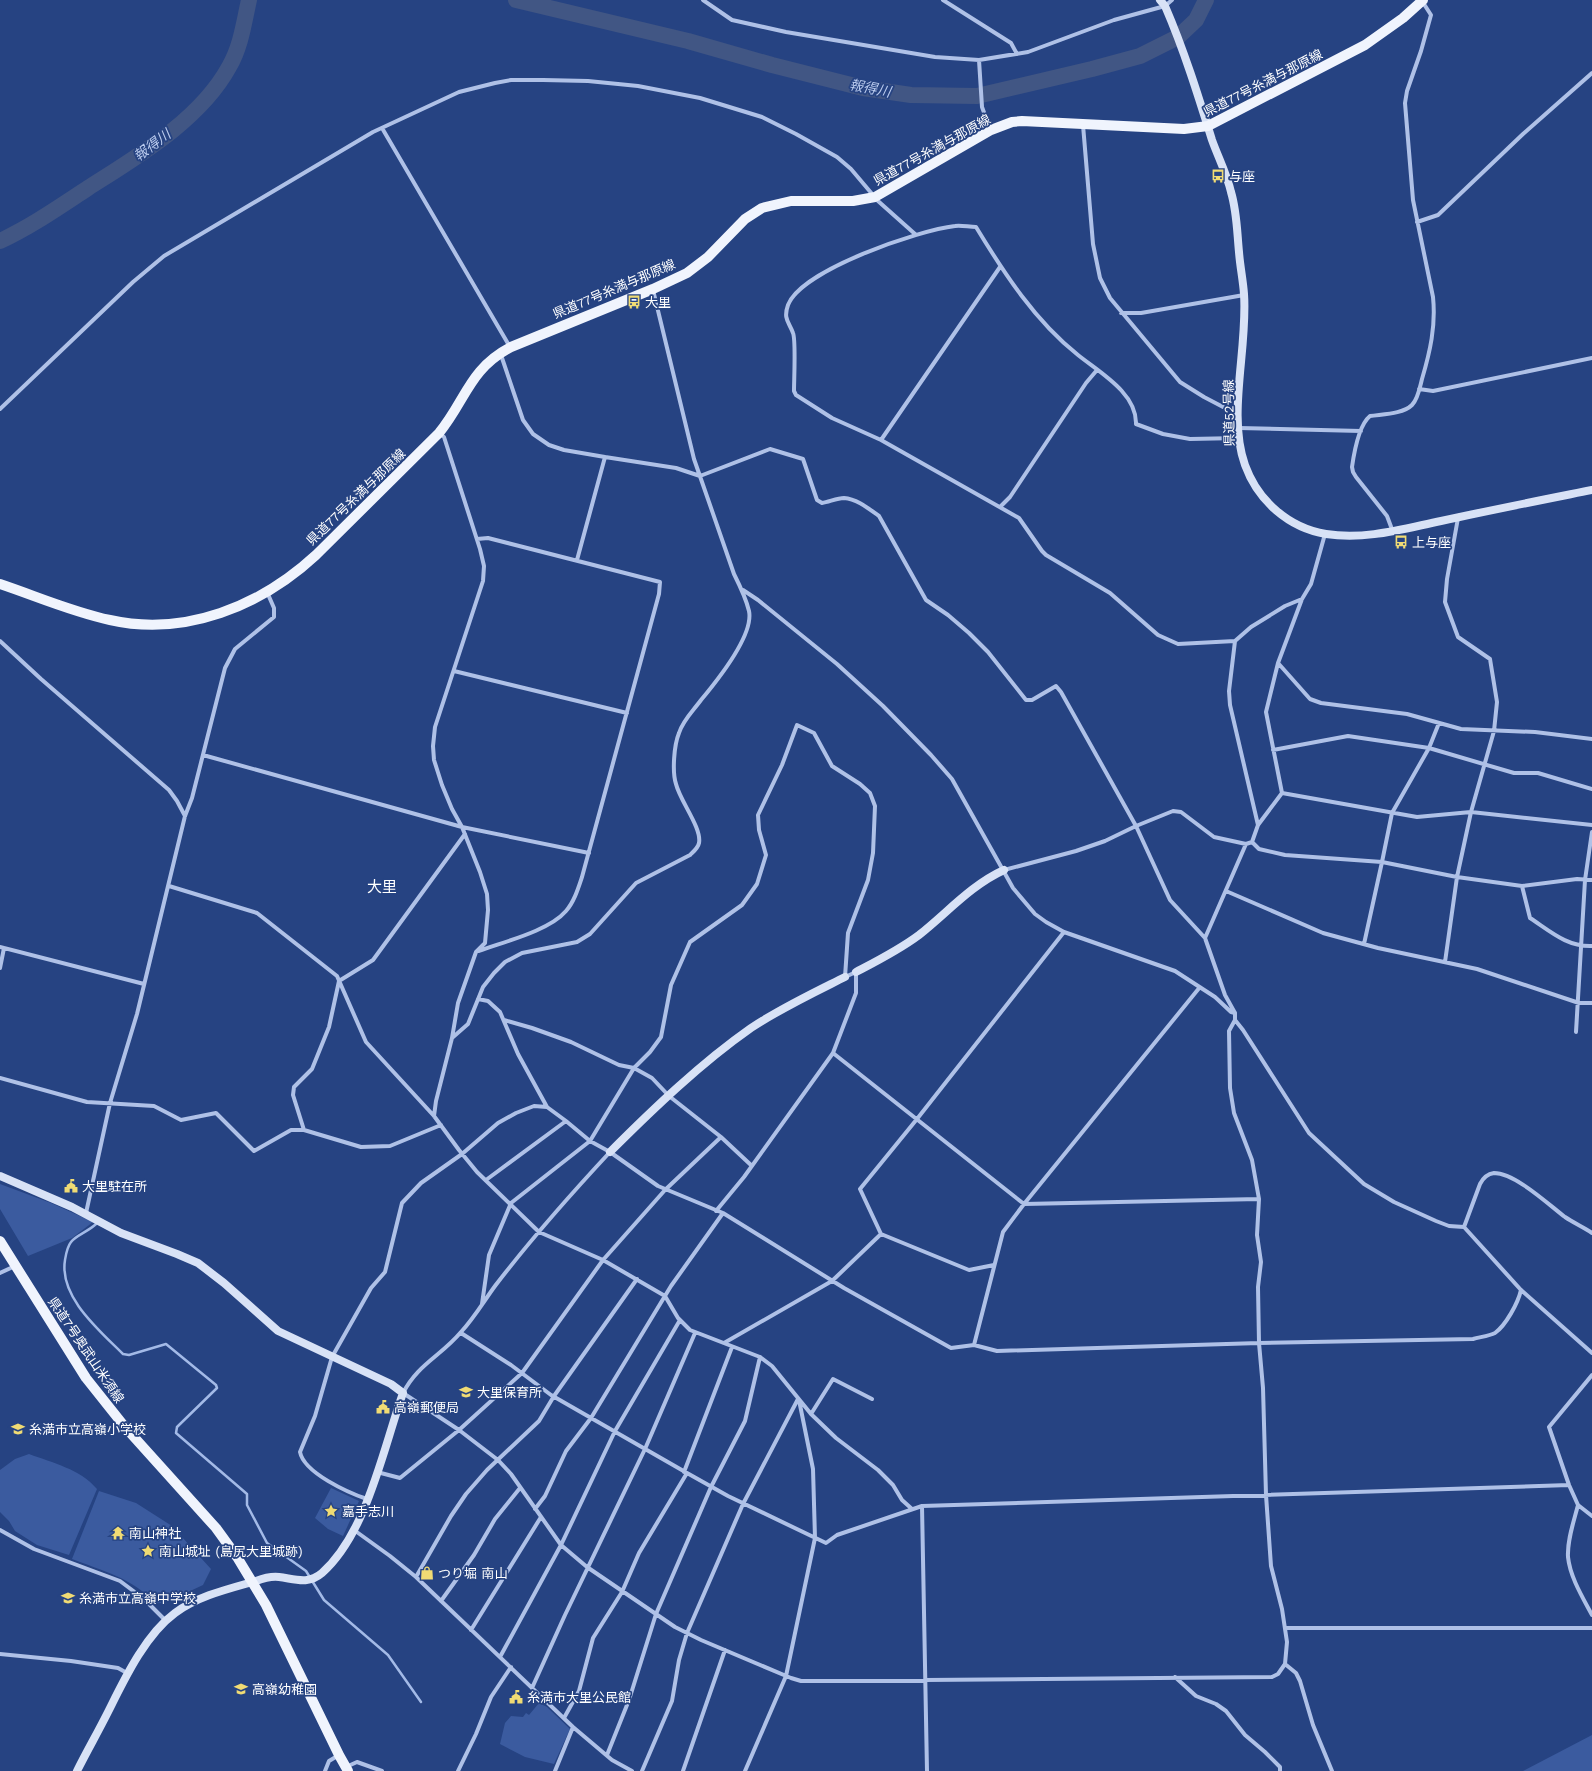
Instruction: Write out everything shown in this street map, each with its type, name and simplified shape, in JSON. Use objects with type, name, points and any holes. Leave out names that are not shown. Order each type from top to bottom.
[{"type":"main road","name":"県道77号糸満与那原線","points":[[0,584],[97,617],[141,625],[169,624],[201,619],[233,609],[267,592],[306,564],[440,434],[452,418],[476,375],[491,359],[511,347],[673,280],[699,265],[745,219],[762,208],[791,201],[853,201],[875,196],[990,130],[1012,122],[1022,121],[1184,129],[1208,126],[1366,45],[1403,18],[1422,0]]},
{"type":"main road","name":"県道7号奥武山米須線","points":[[0,1241],[86,1378],[125,1427],[216,1528],[253,1581],[347,1769]]},
{"type":"street","points":[[703,0],[732,20],[786,32],[935,58],[979,60],[1028,52],[1172,0]]},
{"type":"street","points":[[943,0],[1011,43],[1017,54]]},
{"type":"street","points":[[1393,532],[1387,516],[1352,472],[1353,462],[1365,421],[1370,416],[1407,408],[1413,404],[1420,389],[1432,346],[1434,312],[1432,289],[1413,200],[1408,151],[1406,98],[1431,15],[1422,0]]},
{"type":"street","name":"県道52号線","points":[[1162,3],[1186,57],[1231,192],[1237,223],[1245,320],[1239,410],[1239,438],[1241,453],[1247,471],[1267,502],[1285,519],[1306,528],[1326,534],[1368,536],[1592,490]]},
{"type":"street","points":[[979,60],[982,107],[984,117],[990,130]]},
{"type":"street","points":[[1417,222],[1438,215],[1523,134],[1592,73]]},
{"type":"street","points":[[0,409],[153,264],[180,246],[382,128],[459,92],[495,83],[511,80],[543,80],[588,81],[638,86],[700,98],[762,117],[778,124],[837,157],[851,169],[875,196],[915,234]]},
{"type":"street","points":[[1083,124],[1093,244],[1100,278],[1110,298],[1180,382],[1225,408],[1239,410]]},
{"type":"street","points":[[382,128],[511,347]]},
{"type":"street","points":[[1239,438],[1190,439],[1163,434],[1136,424],[1136,414],[1132,406],[1113,382],[1059,339],[1028,304],[1000,267],[976,227],[956,226],[915,234],[840,264],[813,278],[800,288],[788,306],[786,322],[794,334],[794,391],[796,395],[846,426],[881,440],[1018,518],[1046,555],[1110,593],[1158,635],[1172,642],[1185,645],[1235,641],[1251,627],[1286,606],[1302,599]]},
{"type":"street","points":[[881,440],[1000,267]]},
{"type":"street","points":[[452,1038],[468,1024],[483,987],[494,973],[513,957],[522,953],[577,942],[590,934],[636,883],[676,863],[697,848],[699,843],[699,833],[675,783],[676,743],[684,722],[713,686],[745,636],[749,622],[749,612],[742,590],[734,574],[694,459],[653,289]]},
{"type":"street","points":[[1121,313],[1141,313],[1244,295]]},
{"type":"street","points":[[0,1176],[86,1213],[121,1233],[198,1263],[224,1283],[278,1331],[391,1384],[459,1430],[498,1460],[511,1474],[561,1545],[588,1567],[622,1592],[687,1633],[786,1676],[801,1681],[1272,1677],[1278,1674],[1286,1664],[1286,1628],[1271,1566],[1266,1495],[1263,1388],[1259,1343],[1258,1287],[1261,1262],[1257,1235],[1259,1199],[1252,1160],[1234,1113],[1230,1088],[1228,1052],[1229,1031],[1235,1020],[1235,1013],[1225,995],[1206,938],[1170,900],[1136,826],[1061,692],[1056,686],[1032,700],[1026,700],[993,658],[970,633],[948,615],[926,600],[879,516],[867,507],[844,498],[822,503],[817,500],[803,458],[770,449],[700,476],[676,468],[564,450],[549,445],[534,434],[523,420],[500,353]]},
{"type":"street","points":[[1420,389],[1433,392],[1592,358]]},
{"type":"street","points":[[1000,507],[1010,497],[1086,383],[1097,370]]},
{"type":"street","points":[[1239,428],[1361,431]]},
{"type":"street","points":[[434,1116],[436,1101],[452,1038],[458,1003],[476,952],[485,943],[487,924],[487,901],[482,878],[462,827],[452,809],[442,785],[433,752],[435,727],[483,581],[484,566],[477,539],[444,437],[440,434]]},
{"type":"street","points":[[577,560],[605,457]]},
{"type":"street","points":[[1445,962],[1457,877],[1471,812],[1494,731],[1497,702],[1490,659],[1458,637],[1445,602],[1447,579],[1458,518]]},
{"type":"street","points":[[1252,842],[1258,825],[1282,793],[1266,712],[1278,664],[1302,599],[1311,584],[1326,534]]},
{"type":"street","points":[[476,952],[532,932],[555,921],[566,911],[575,897],[627,713],[659,594],[660,582],[488,538],[477,539]]},
{"type":"street","points":[[742,590],[758,600],[837,664],[884,706],[931,755],[952,779],[1013,888],[1035,914],[1064,932],[1175,971],[1215,997],[1231,1012],[1235,1013]]},
{"type":"street","points":[[86,1213],[110,1103],[137,1014],[185,816],[203,755],[225,668],[235,649],[274,616],[274,608],[267,592]]},
{"type":"street","points":[[0,641],[41,679],[169,790],[178,801],[185,816]]},
{"type":"street","points":[[1235,641],[1229,691],[1230,705],[1258,825]]},
{"type":"street","points":[[1278,664],[1307,696],[1314,701],[1331,705],[1407,714],[1461,729],[1535,732],[1592,739]]},
{"type":"street","points":[[454,671],[627,713]]},
{"type":"street","points":[[1364,944],[1392,813],[1429,748],[1439,723]]},
{"type":"street","points":[[481,1306],[489,1255],[511,1203],[590,1141],[634,1068],[650,1052],[661,1037],[671,985],[690,942],[742,905],[757,884],[766,855],[759,830],[758,814],[782,765],[797,725],[814,733],[832,766],[860,784],[870,793],[875,806],[873,853],[868,880],[848,933],[845,977]]},
{"type":"street","points":[[1273,750],[1348,736],[1429,748],[1514,773],[1538,773],[1592,789]]},
{"type":"street","points":[[203,755],[462,827],[588,853]]},
{"type":"street","points":[[1282,793],[1417,817],[1471,812],[1592,825]]},
{"type":"street","points":[[77,1771],[127,1673],[154,1635],[176,1612],[198,1600],[253,1581],[271,1577],[309,1581],[320,1574],[340,1552],[354,1530],[367,1500],[403,1393],[414,1376],[422,1367],[460,1334],[495,1286],[539,1232],[610,1152],[669,1096],[751,1028],[781,1010],[905,945],[931,925],[977,885],[1004,870],[1076,851],[1105,841],[1172,811],[1181,812],[1214,837],[1246,844],[1252,842]]},
{"type":"street","points":[[1576,1032],[1579,1003],[1585,880],[1592,832]]},
{"type":"street","points":[[304,1130],[293,1095],[294,1087],[312,1069],[329,1027],[339,981],[373,960],[465,834]]},
{"type":"street","points":[[1252,842],[1259,849],[1285,855],[1382,862],[1457,877],[1522,886],[1570,880],[1592,880]]},
{"type":"street","points":[[1206,938],[1246,844]]},
{"type":"street","points":[[169,886],[257,913],[337,976],[366,1042],[434,1116],[462,1154],[539,1232],[603,1260],[665,1296],[680,1320],[695,1333],[760,1357],[772,1366],[811,1414],[836,1438],[878,1470],[893,1485],[902,1500],[912,1510]]},
{"type":"street","points":[[1522,886],[1530,918],[1568,943],[1582,946],[1592,946]]},
{"type":"street","points":[[1226,891],[1323,933],[1364,944],[1477,969],[1579,1003],[1592,1003]]},
{"type":"street","points":[[994,1265],[969,1270],[881,1234],[860,1189],[1064,932]]},
{"type":"street","points":[[0,968],[2,948],[144,984]]},
{"type":"street","points":[[716,1211],[752,1166],[833,1053],[856,993],[856,972]]},
{"type":"street","points":[[974,1346],[1003,1232],[1200,987]]},
{"type":"street","points":[[478,999],[488,1001],[500,1012],[518,1054],[547,1107],[590,1141],[610,1152],[658,1186],[723,1213],[832,1281],[950,1348],[974,1346],[997,1351],[1259,1343],[1474,1339],[1494,1333],[1507,1319],[1519,1300],[1521,1290]]},
{"type":"street","points":[[504,1020],[571,1042],[619,1065],[634,1068],[652,1078],[669,1096],[721,1137],[752,1166]]},
{"type":"street","points":[[1235,1020],[1243,1030],[1309,1133],[1364,1184],[1394,1202],[1436,1221],[1449,1226],[1464,1227],[1521,1290],[1592,1354]]},
{"type":"street","points":[[833,1053],[1024,1204],[1259,1199]]},
{"type":"street","points":[[0,1078],[87,1102],[154,1106],[181,1120],[216,1113],[254,1151],[291,1130],[304,1130],[361,1147],[390,1146],[440,1125]]},
{"type":"street","points":[[367,1500],[328,1481],[312,1468],[300,1452],[315,1416],[332,1357],[371,1288],[385,1272],[402,1203],[421,1183],[462,1154],[498,1123],[516,1113],[534,1106],[547,1107]]},
{"type":"street","points":[[486,1180],[566,1121]]},
{"type":"street","points":[[377,1472],[400,1478],[459,1430],[522,1373],[603,1260],[665,1190],[721,1137]]},
{"type":"street","points":[[1464,1227],[1480,1184],[1484,1177],[1492,1173],[1517,1180],[1567,1218],[1592,1233]]},
{"type":"street","points":[[535,1509],[545,1496],[566,1451],[591,1418],[665,1296],[723,1213]]},
{"type":"street","points":[[724,1343],[832,1281],[881,1234]]},
{"type":"street","points":[[0,1273],[15,1266]]},
{"type":"street","points":[[416,1577],[451,1516],[466,1494],[487,1470],[539,1421],[554,1396],[637,1279]]},
{"type":"street","points":[[500,1657],[561,1545],[615,1431],[680,1320]]},
{"type":"street","points":[[532,1688],[645,1449],[695,1333]]},
{"type":"street","points":[[460,1334],[522,1373],[554,1396],[711,1487],[743,1504],[826,1543],[836,1535],[922,1506],[1568,1485]]},
{"type":"street","points":[[564,1718],[579,1691],[593,1638],[622,1592],[640,1554],[685,1472],[732,1346]]},
{"type":"street","points":[[606,1755],[629,1700],[656,1614],[711,1487],[745,1421],[760,1357]]},
{"type":"street","points":[[1592,1375],[1548,1427],[1568,1485],[1578,1505],[1592,1516]]},
{"type":"street","points":[[811,1414],[833,1379],[872,1399]]},
{"type":"street","points":[[642,1771],[672,1701],[687,1633],[743,1504],[798,1399]]},
{"type":"street","points":[[745,1771],[786,1676],[815,1538],[813,1469],[798,1399]]},
{"type":"street","points":[[441,1601],[474,1555],[495,1519],[520,1488]]},
{"type":"street","points":[[1578,1505],[1570,1539],[1568,1557],[1574,1578],[1592,1615]]},
{"type":"street","points":[[922,1506],[927,1771]]},
{"type":"street","points":[[471,1630],[541,1517]]},
{"type":"street","points":[[0,1530],[34,1549],[120,1581],[144,1599],[166,1621]]},
{"type":"street","points":[[354,1530],[416,1577],[573,1727],[606,1755],[632,1771]]},
{"type":"street","points":[[1286,1628],[1592,1628]]},
{"type":"street","points":[[683,1771],[725,1650]]},
{"type":"street","points":[[0,1654],[71,1661],[118,1668],[127,1673]]},
{"type":"street","points":[[1286,1664],[1296,1673],[1300,1681],[1313,1725],[1332,1771]]},
{"type":"street","points":[[458,1771],[476,1734],[491,1697],[511,1667]]},
{"type":"street","points":[[1174,1677],[1196,1696],[1216,1704],[1226,1711],[1245,1735],[1280,1767],[1280,1771]]},
{"type":"street","points":[[555,1771],[573,1727]]},
{"type":"street","points":[[325,1771],[329,1761],[339,1755]]},
{"type":"street","points":[[347,1769],[357,1762],[382,1771]]},
{"type":"shaded area","points":[[0,1184],[51,1203],[93,1222],[72,1238],[28,1256],[0,1209]]},
{"type":"shaded area","name":"糸満市立高嶺小学校","points":[[29,1454],[66,1467],[83,1476],[97,1489],[69,1555],[37,1545],[15,1531],[9,1521],[0,1512],[0,1470],[15,1459]]},
{"type":"shaded area","points":[[331,1488],[359,1501],[343,1536],[328,1529],[315,1518]]},
{"type":"shaded area","points":[[99,1491],[136,1503],[172,1526],[211,1569],[203,1585],[171,1600],[155,1604],[138,1588],[117,1576],[72,1559]]},
{"type":"shaded area","points":[[539,1703],[547,1707],[570,1729],[554,1764],[525,1757],[500,1744],[505,1723],[511,1716],[523,1717],[526,1713],[529,1715]]},
{"type":"shaded area","points":[[1592,1735],[1592,1771],[1523,1771]]},
{"type":"waterway","name":"報得川","points":[[0,241],[45,216],[147,150],[185,120],[202,104],[217,86],[233,59],[242,34],[249,0]]},
{"type":"waterway","name":"報得川","points":[[516,0],[688,41],[772,65],[863,88],[911,95],[977,96],[1140,56],[1178,37],[1196,20],[1206,0]]},
{"type":"waterway","points":[[96,1224],[73,1240],[67,1251],[65,1260],[65,1274],[68,1287],[74,1300],[83,1312],[123,1354],[129,1355],[166,1344],[216,1385],[217,1388],[177,1427],[176,1433],[247,1494],[247,1505],[267,1543],[306,1571],[324,1600],[388,1655],[421,1702]]},
{"type":"place","name":"与座","points":[[1218,176]]},
{"type":"place","name":"大里","points":[[634,302]]},
{"type":"place","name":"上与座","points":[[1401,542]]},
{"type":"place","name":"大里駐在所","points":[[71,1186]]},
{"type":"place","name":"大里保育所","points":[[466,1392]]},
{"type":"place","name":"高嶺郵便局","points":[[383,1407]]},
{"type":"place","name":"糸満市立高嶺小学校","points":[[18,1429]]},
{"type":"place","name":"嘉手志川","points":[[331,1511]]},
{"type":"place","name":"南山神社","points":[[118,1533]]},
{"type":"place","name":"南山城址 (島尻大里城跡)","points":[[148,1551]]},
{"type":"place","name":"つり堀 南山","points":[[427,1573]]},
{"type":"place","name":"糸満市立高嶺中学校","points":[[68,1598]]},
{"type":"place","name":"高嶺幼稚園","points":[[241,1689]]},
{"type":"place","name":"糸満市大里公民館","points":[[516,1697]]},
{"type":"district","name":"大里","points":[[382,887]]}]
